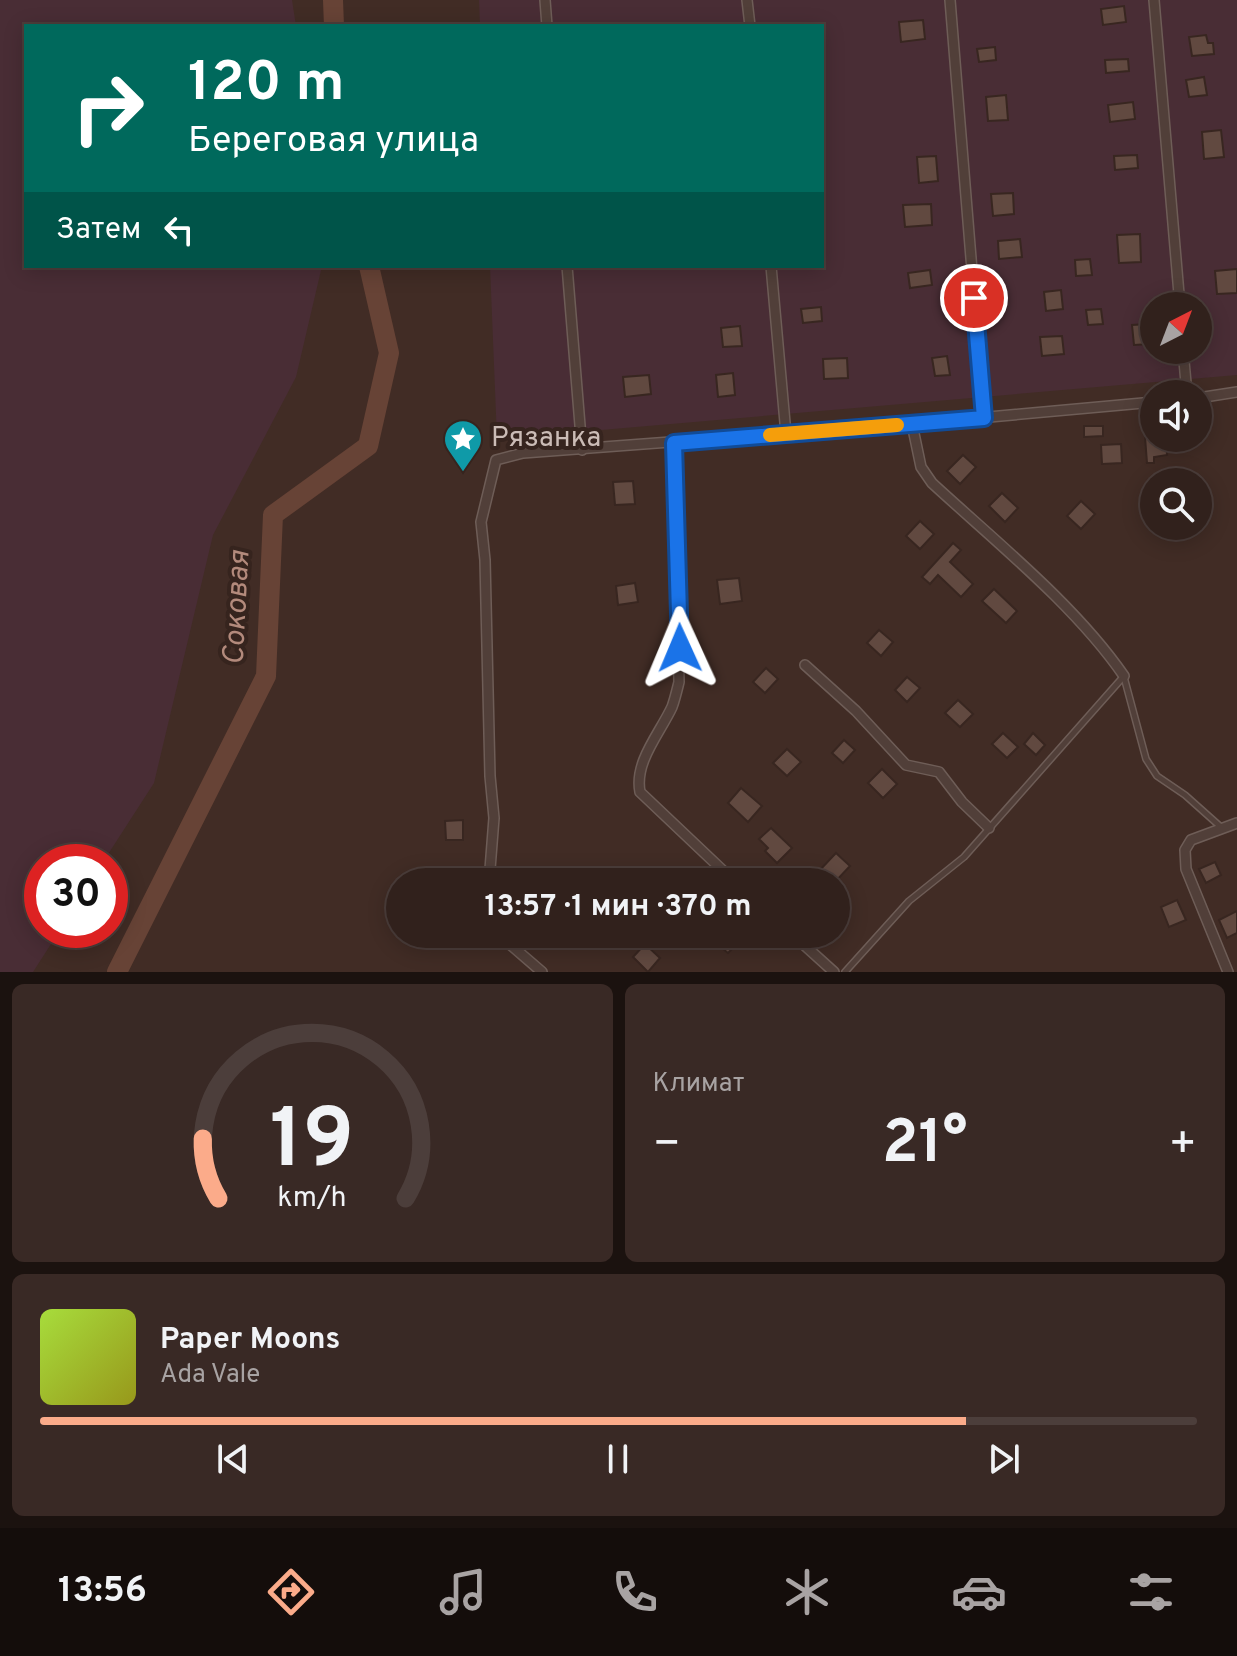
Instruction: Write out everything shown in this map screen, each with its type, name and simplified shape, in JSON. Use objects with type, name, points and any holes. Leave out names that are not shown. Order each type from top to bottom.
[{"type":"street","points":[[545,0],[547,24]]},
{"type":"street","points":[[747,0],[750,24]]},
{"type":"street","points":[[950,0],[984,418]]},
{"type":"street","points":[[1154,0],[1179,292]]},
{"type":"street","points":[[567,268],[582,450]]},
{"type":"street","points":[[771,268],[786,434]]},
{"type":"street","points":[[1212,396],[1237,392]]},
{"type":"street","points":[[490,868],[494,818],[481,522],[496,460],[523,453],[1140,403]]},
{"type":"street","points":[[912,424],[921,467],[932,483],[1075,617],[1103,646],[1124,676]]},
{"type":"street","points":[[674,443],[679,682],[672,706],[656,734],[638,781],[640,792],[720,868]]},
{"type":"street","points":[[805,665],[856,711],[906,765],[939,772],[962,802],[989,828]]},
{"type":"street","points":[[1228,972],[1186,869],[1185,850],[1191,840],[1237,823]]},
{"type":"street","points":[[514,948],[542,972]]},
{"type":"street","points":[[807,948],[834,972]]},
{"type":"lane","points":[[845,972],[909,901],[964,857],[1124,676]]},
{"type":"lane","points":[[1124,676],[1151,768],[1222,828]]},
{"type":"shaded area","points":[[0,0],[292,0],[296,24],[24,24],[24,268],[322,268],[296,377],[213,535],[154,783],[115,844],[24,844],[24,948],[48,948],[33,972],[0,972]]},
{"type":"shaded area","points":[[479,0],[1237,0],[1237,375],[1140,380],[1140,383],[497,439],[490,268],[824,268],[824,24],[480,24]]},
{"type":"building","points":[[1124,6],[1126,22],[1103,25],[1101,9]]},
{"type":"building","points":[[923,20],[925,39],[901,42],[899,22]]},
{"type":"building","points":[[1206,35],[1208,43],[1213,43],[1214,54],[1192,56],[1189,37]]},
{"type":"building","points":[[995,47],[996,60],[979,62],[977,49]]},
{"type":"building","points":[[1128,59],[1129,71],[1106,73],[1105,60]]},
{"type":"building","points":[[1204,77],[1207,95],[1189,97],[1186,80]]},
{"type":"building","points":[[1006,95],[1008,120],[988,121],[986,97]]},
{"type":"building","points":[[1133,102],[1135,119],[1110,122],[1108,105]]},
{"type":"building","points":[[1221,130],[1224,157],[1204,159],[1202,132]]},
{"type":"building","points":[[1137,155],[1138,168],[1115,170],[1114,156]]},
{"type":"building","points":[[936,156],[938,181],[919,183],[917,157]]},
{"type":"building","points":[[1013,193],[1014,214],[993,216],[991,194]]},
{"type":"building","points":[[931,204],[932,225],[905,227],[903,205]]},
{"type":"building","points":[[1140,234],[1141,262],[1119,263],[1117,235]]},
{"type":"building","points":[[1020,239],[1022,257],[999,259],[998,241]]},
{"type":"building","points":[[1090,259],[1092,275],[1076,276],[1075,260]]},
{"type":"building","points":[[1237,269],[1237,293],[1217,294],[1215,271]]},
{"type":"building","points":[[930,270],[932,285],[910,288],[908,273]]},
{"type":"building","points":[[1061,290],[1063,309],[1046,311],[1044,292]]},
{"type":"building","points":[[821,307],[822,321],[803,323],[801,309]]},
{"type":"building","points":[[1101,309],[1103,324],[1088,325],[1086,310]]},
{"type":"building","points":[[1140,324],[1140,345],[1134,345],[1132,325]]},
{"type":"building","points":[[740,326],[742,346],[723,347],[721,328]]},
{"type":"building","points":[[1062,336],[1064,354],[1042,356],[1040,337]]},
{"type":"building","points":[[947,356],[950,375],[935,376],[932,358]]},
{"type":"building","points":[[847,358],[848,378],[824,379],[823,359]]},
{"type":"building","points":[[733,373],[735,395],[718,397],[716,375]]},
{"type":"building","points":[[649,375],[651,394],[625,397],[623,377]]},
{"type":"building","points":[[1084,426],[1103,426],[1103,436],[1084,437]]},
{"type":"building","points":[[1121,444],[1122,463],[1102,464],[1101,445]]},
{"type":"building","points":[[1146,452],[1167,452],[1167,455],[1154,457],[1154,463],[1147,463]]},
{"type":"building","points":[[963,455],[976,467],[960,484],[947,471]]},
{"type":"building","points":[[633,481],[635,504],[615,505],[613,482]]},
{"type":"building","points":[[1002,493],[1018,508],[1005,522],[989,506]]},
{"type":"building","points":[[1081,501],[1095,514],[1081,529],[1067,516]]},
{"type":"building","points":[[920,521],[934,534],[920,549],[906,536]]},
{"type":"building","points":[[953,543],[961,550],[950,562],[973,584],[961,597],[938,575],[930,584],[922,577]]},
{"type":"building","points":[[739,578],[742,601],[720,604],[717,580]]},
{"type":"building","points":[[635,583],[638,602],[618,605],[616,586]]},
{"type":"building","points":[[994,589],[1017,611],[1006,623],[982,601]]},
{"type":"building","points":[[879,630],[893,642],[881,656],[867,643]]},
{"type":"building","points":[[766,668],[778,679],[765,693],[753,682]]},
{"type":"building","points":[[907,677],[920,688],[907,702],[895,690]]},
{"type":"building","points":[[958,700],[973,714],[960,727],[945,713]]},
{"type":"building","points":[[1003,733],[1018,747],[1007,758],[992,744]]},
{"type":"building","points":[[1033,733],[1045,745],[1036,755],[1024,744]]},
{"type":"building","points":[[844,740],[855,750],[843,763],[832,753]]},
{"type":"building","points":[[787,749],[801,762],[787,776],[773,763]]},
{"type":"building","points":[[882,769],[897,784],[883,798],[868,783]]},
{"type":"building","points":[[741,788],[762,806],[748,822],[728,803]]},
{"type":"building","points":[[463,820],[463,840],[446,840],[445,821]]},
{"type":"building","points":[[771,828],[792,848],[777,863],[759,839]]},
{"type":"building","points":[[836,853],[850,866],[848,868],[822,868]]},
{"type":"building","points":[[1215,862],[1221,875],[1206,883],[1199,869]]},
{"type":"building","points":[[1177,900],[1186,920],[1169,927],[1161,907]]},
{"type":"building","points":[[1237,911],[1237,933],[1227,938],[1219,920]]},
{"type":"building","points":[[641,948],[649,948],[660,958],[648,972],[633,957]]},
{"type":"waterway","name":"Соковая","points":[[333,0],[334,24]]},
{"type":"waterway","name":"Соковая","points":[[117,972],[266,676],[273,515],[368,446],[389,353],[369,268]]},
{"type":"slow traffic","points":[[770,435],[897,425]]},
{"type":"place","name":"Рязанка","points":[[463,473]]},
{"type":"route","points":[[680,648],[674,443],[984,418],[974,298]]}]
